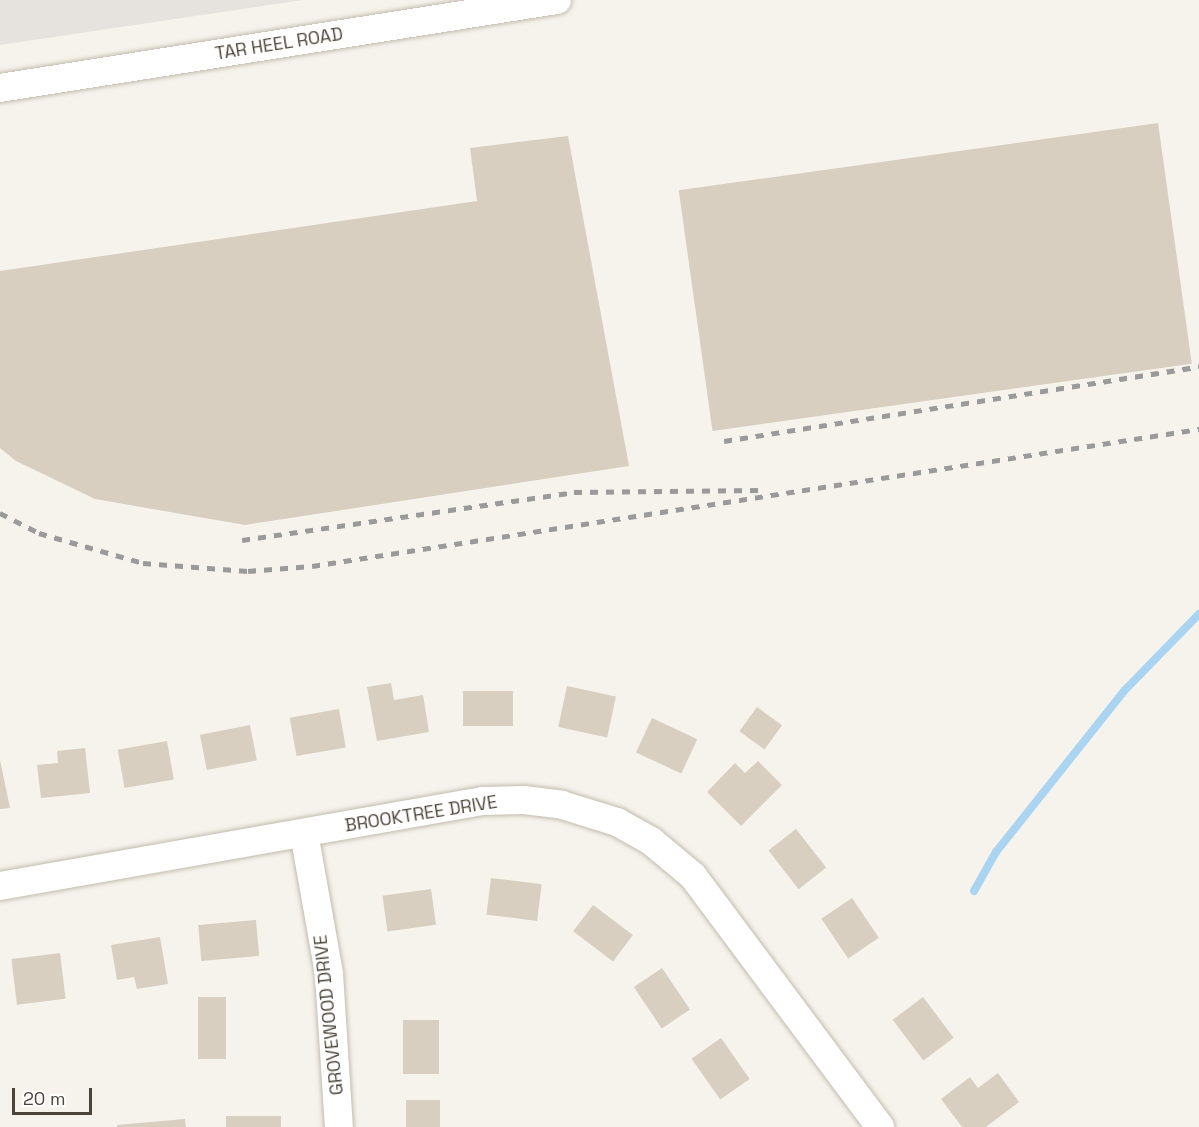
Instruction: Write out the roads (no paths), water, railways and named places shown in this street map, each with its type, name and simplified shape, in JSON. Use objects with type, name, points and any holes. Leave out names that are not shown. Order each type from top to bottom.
[{"type":"street","name":"TAR HEEL ROAD","points":[[0,88],[557,0]]},
{"type":"street","name":"BROOKTREE DRIVE","points":[[0,886],[483,801],[524,800],[562,805],[617,822],[651,841],[693,876],[880,1127]]},
{"type":"street","name":"GROVEWOOD DRIVE","points":[[304,833],[329,974],[339,1127]]},
{"type":"waterway","points":[[974,891],[996,852],[1125,690],[1199,614]]},
{"type":"railway","points":[[724,441],[1199,367]]},
{"type":"railway","points":[[0,513],[39,533],[143,563],[248,571],[312,566],[1199,429]]},
{"type":"railway","points":[[242,540],[574,492],[760,490]]}]
